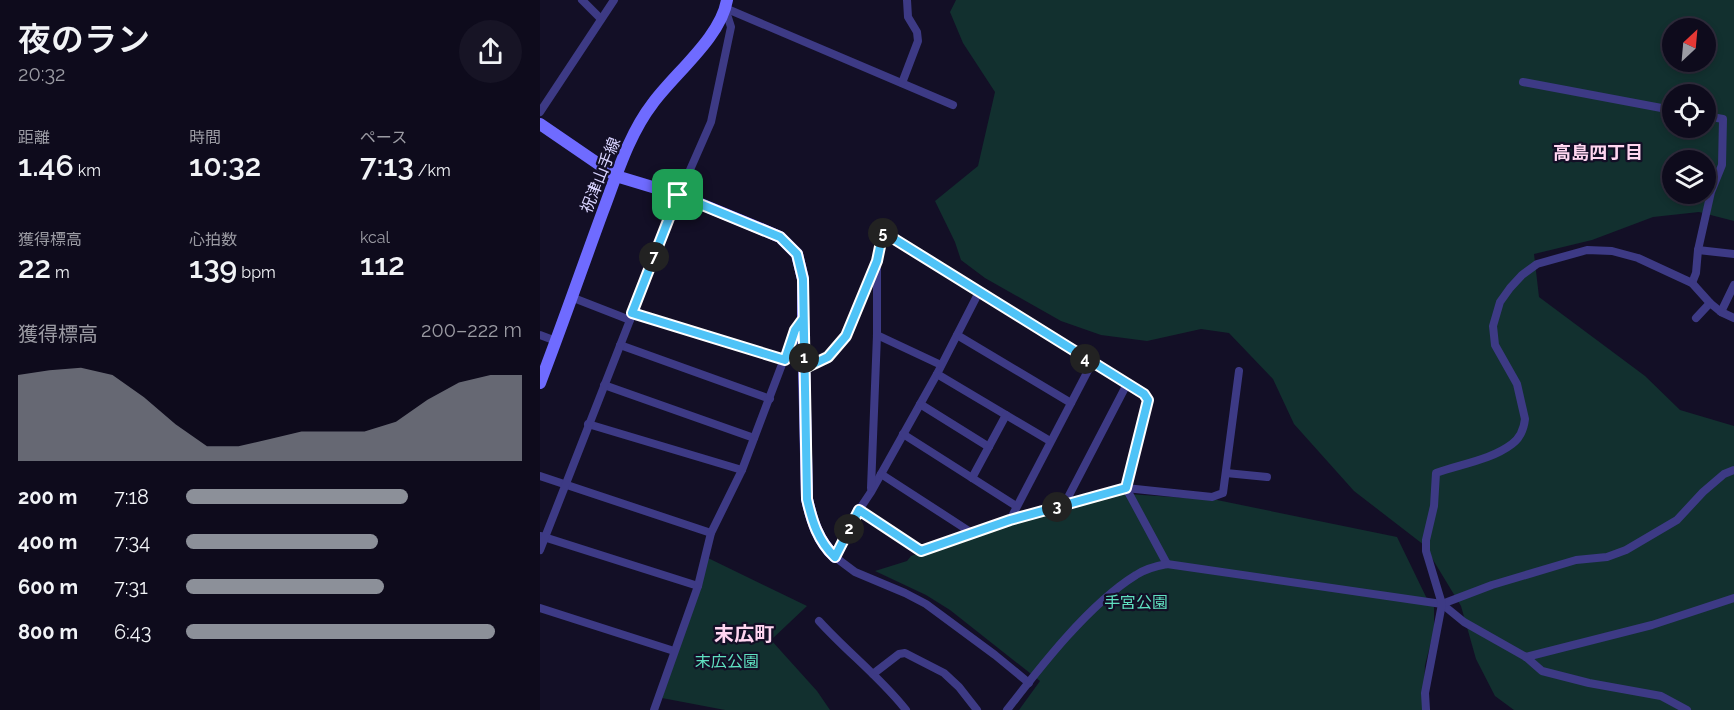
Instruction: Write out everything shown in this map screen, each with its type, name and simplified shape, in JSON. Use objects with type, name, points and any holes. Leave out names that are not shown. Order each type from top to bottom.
[{"type":"street","points":[[582,0],[601,19]]},
{"type":"street","points":[[540,112],[614,0]]},
{"type":"street","points":[[902,83],[918,41],[917,32],[908,17],[908,0]]},
{"type":"street","points":[[726,4],[953,105]]},
{"type":"street","points":[[540,550],[542,536],[566,485],[678,195],[711,122],[731,27],[726,4]]},
{"type":"street","name":"祝津山手線","points":[[541,380],[616,176],[643,116],[660,93],[708,39],[718,25],[726,4]]},
{"type":"street","points":[[1523,82],[1662,108]]},
{"type":"street","points":[[1692,283],[1696,273],[1698,250],[1710,192],[1722,165],[1723,119],[1716,118]]},
{"type":"street","points":[[540,124],[616,176],[678,195],[780,237],[797,254],[803,279],[807,499],[812,522],[824,545],[835,557],[855,572],[926,604],[1029,683]]},
{"type":"street","points":[[805,368],[828,357],[846,336],[877,261],[883,232],[1144,394],[1148,400],[1126,488],[1167,564]]},
{"type":"street","points":[[1426,710],[1425,693],[1442,604],[1426,550],[1434,506],[1436,473],[1488,456],[1512,444],[1518,438],[1525,419],[1517,384],[1496,345],[1492,326],[1500,302],[1510,288],[1537,264],[1587,250],[1612,251],[1638,258],[1692,283],[1710,303],[1721,312],[1734,318]]},
{"type":"street","points":[[1698,250],[1734,254]]},
{"type":"street","points":[[871,492],[877,335],[877,261]]},
{"type":"street","points":[[1721,312],[1734,285]]},
{"type":"street","points":[[835,557],[859,510],[937,374],[979,292]]},
{"type":"street","points":[[571,297],[785,360]]},
{"type":"street","points":[[1696,318],[1710,303]]},
{"type":"street","points":[[654,710],[698,586],[711,533],[742,470],[795,330],[803,319]]},
{"type":"street","points":[[540,335],[556,340]]},
{"type":"street","points":[[877,335],[941,365]]},
{"type":"street","points":[[957,335],[1071,403]]},
{"type":"street","points":[[620,345],[770,399]]},
{"type":"street","points":[[1010,520],[1092,363]]},
{"type":"street","points":[[859,510],[921,551],[1010,520],[1126,488],[1212,497],[1223,493],[1239,371]]},
{"type":"street","points":[[937,374],[1050,441]]},
{"type":"street","points":[[1064,505],[1127,384]]},
{"type":"street","points":[[604,385],[754,438]]},
{"type":"street","points":[[920,404],[989,447]]},
{"type":"street","points":[[972,478],[1006,415]]},
{"type":"street","points":[[588,424],[742,470]]},
{"type":"street","points":[[903,434],[1016,506]]},
{"type":"street","points":[[1007,710],[1059,646],[1118,587],[1138,574],[1167,564],[1442,604],[1492,585],[1576,560],[1607,557],[1626,550],[1677,520],[1703,492],[1724,474],[1734,470]]},
{"type":"street","points":[[1226,473],[1267,477]]},
{"type":"street","points":[[881,474],[972,532]]},
{"type":"street","points":[[540,476],[711,533]]},
{"type":"street","points":[[542,536],[698,586]]},
{"type":"street","points":[[1526,657],[1652,625],[1734,598]]},
{"type":"street","points":[[1442,604],[1464,621],[1526,657],[1542,671],[1589,683],[1661,696],[1687,710]]},
{"type":"street","points":[[540,608],[674,651]]},
{"type":"street","points":[[819,621],[890,690],[906,710]]},
{"type":"street","points":[[873,674],[899,654],[905,653],[944,673],[977,710]]},
{"type":"green space","points":[[956,0],[1734,0],[1734,221],[1699,212],[1653,217],[1592,240],[1534,254],[1539,297],[1645,376],[1680,410],[1734,426],[1734,710],[1514,710],[1495,696],[1476,659],[1461,606],[1424,545],[1354,491],[1294,424],[1273,379],[1229,333],[1201,329],[1147,341],[1101,335],[1061,321],[985,278],[961,260],[935,201],[978,166],[995,92],[963,43],[950,12]]},
{"type":"green space","name":"手宮公園","points":[[1112,488],[1128,494],[1217,500],[1397,537],[1429,603],[1434,607],[1434,630],[1425,665],[1423,710],[1019,710],[1040,681],[950,610],[926,595],[875,571],[907,561],[911,556]]},
{"type":"green space","name":"末広公園","points":[[708,558],[807,606],[771,640],[817,691],[830,710],[725,710],[662,698]]},
{"type":"district","name":"高島四丁目","points":[[1598,153]]},
{"type":"district","name":"末広町","points":[[744,634]]},
{"type":"route","points":[[678,195],[632,313],[785,360],[795,330],[803,319],[805,368],[828,357],[846,336],[877,261],[883,232],[1144,394],[1148,400],[1126,488],[1010,520],[921,551],[859,510],[835,557],[824,545],[812,522],[807,499],[803,319],[803,279],[797,254],[780,237],[678,195]]}]
